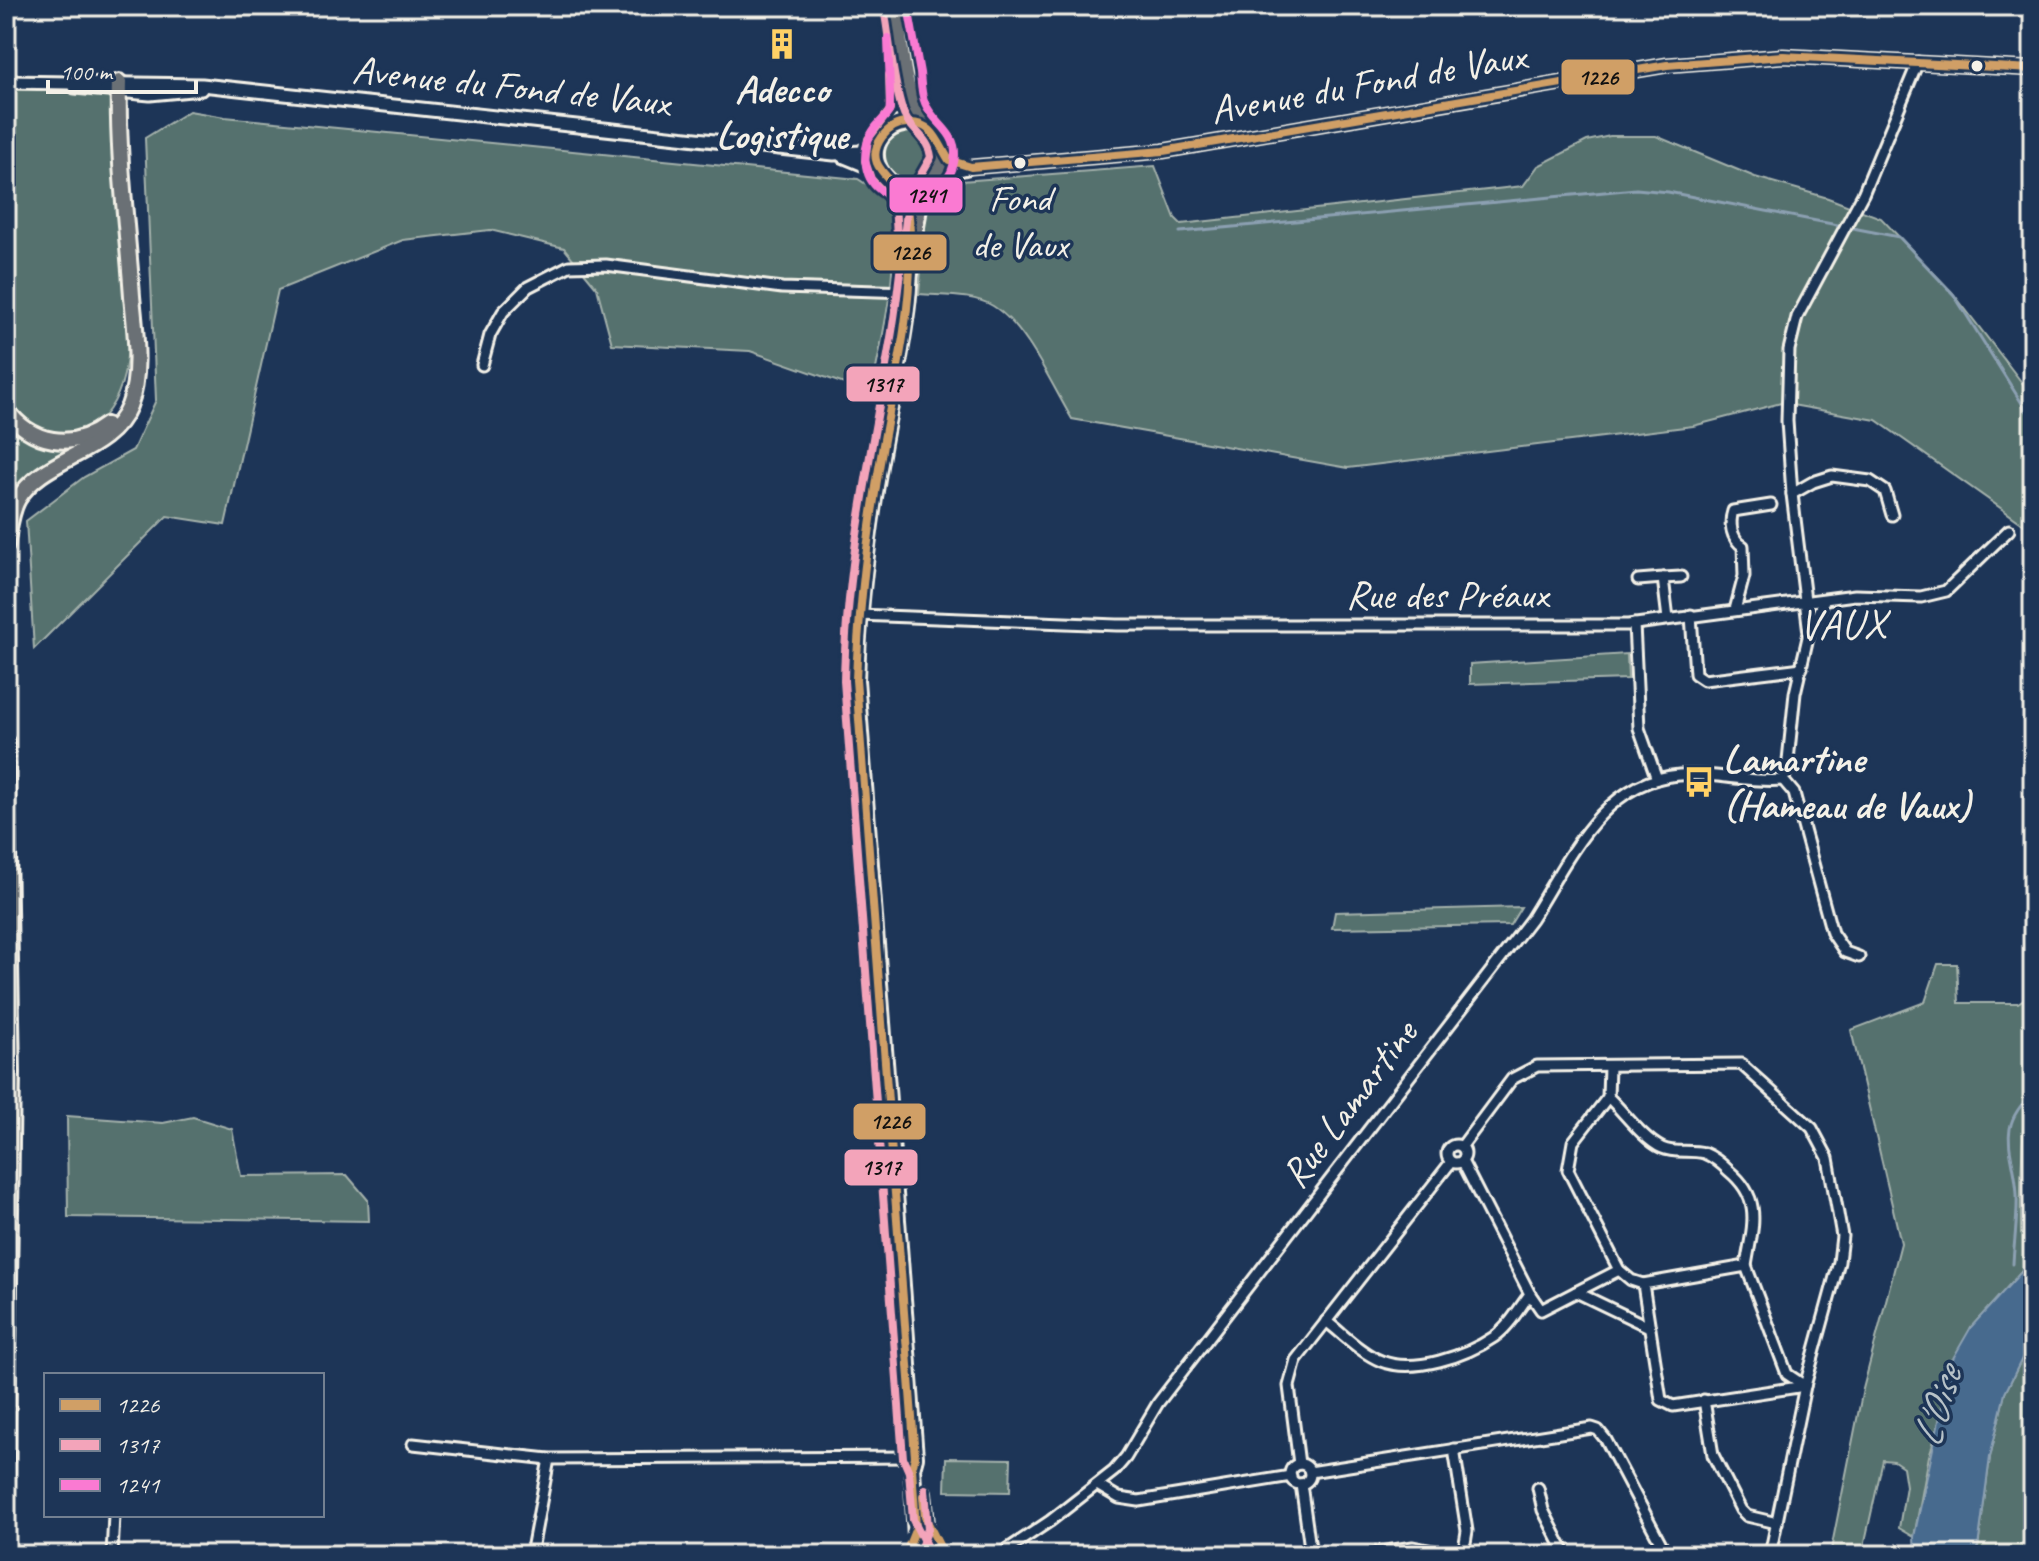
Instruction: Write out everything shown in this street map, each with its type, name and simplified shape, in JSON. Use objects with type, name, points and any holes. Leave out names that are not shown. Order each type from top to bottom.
[{"type":"main road","points":[[896,6],[913,106],[919,119],[938,138],[943,153],[942,163],[922,197],[902,346],[866,544],[858,615],[856,680],[915,1457],[912,1468],[917,1555]]},
{"type":"main road","points":[[896,125],[902,105],[900,38]]},
{"type":"main road","points":[[6,546],[14,507],[27,487],[100,441],[121,420],[132,398],[135,364],[119,87]]},
{"type":"main road","points":[[909,286],[906,197],[881,172],[876,155],[887,131],[896,125],[911,122],[926,126]]},
{"type":"main road","points":[[896,186],[912,189],[932,180]]},
{"type":"main road","points":[[6,409],[27,431],[50,441],[63,442],[92,435],[115,416],[127,393],[135,364]]},
{"type":"main road","points":[[6,742],[12,1154],[6,1492]]},
{"type":"main road","points":[[915,1457],[921,1469],[929,1555]]},
{"type":"street","name":"Avenue du Fond de Vaux","points":[[932,180],[971,167],[1163,151],[1699,61],[1783,56],[2032,68]]},
{"type":"street","points":[[1809,633],[1792,494],[1787,421],[1789,350],[1797,317],[1863,194],[1918,62]]},
{"type":"street","name":"Avenue du Fond de Vaux","points":[[6,82],[119,87],[166,94],[229,88],[834,154],[860,152],[880,142]]},
{"type":"street","points":[[943,153],[953,163],[971,167]]},
{"type":"street","name":"Avenue du Fond de Vaux","points":[[834,154],[881,172]]},
{"type":"street","points":[[482,365],[490,335],[503,312],[528,287],[569,266],[606,265],[782,288],[909,286]]},
{"type":"street","points":[[1792,494],[1832,476],[1870,481],[1885,491],[1892,515]]},
{"type":"street","points":[[1735,610],[1744,576],[1743,546],[1737,542],[1732,530],[1733,511],[1771,505]]},
{"type":"street","name":"Rue des Préaux","points":[[858,615],[1117,625],[1634,624],[1855,595],[1921,597],[1946,591],[2009,530]]},
{"type":"street","points":[[1638,580],[1681,577]]},
{"type":"street","points":[[1663,578],[1668,619]]},
{"type":"street","points":[[1824,600],[1809,633],[1795,693],[1787,770],[1783,780],[1794,793],[1832,933],[1845,952],[1859,957]]},
{"type":"street","points":[[1691,615],[1695,674],[1704,680],[1802,668]]},
{"type":"street","points":[[1634,624],[1639,728],[1657,779]]},
{"type":"street","name":"Rue Lamartine","points":[[999,1555],[1120,1465],[1158,1403],[1531,919],[1584,832],[1623,796],[1657,779],[1686,775],[1783,780]]},
{"type":"street","points":[[1462,1146],[1512,1079],[1537,1066],[1741,1064],[1812,1128],[1828,1158],[1842,1236],[1839,1262],[1805,1386],[1770,1555]]},
{"type":"street","points":[[1609,1066],[1608,1097],[1573,1142],[1568,1170],[1619,1270],[1631,1280],[1643,1284],[1746,1266]]},
{"type":"street","points":[[1608,1097],[1655,1144],[1671,1151],[1693,1151],[1713,1157],[1745,1186],[1750,1194],[1753,1213],[1746,1266],[1750,1283],[1787,1374],[1805,1386]]},
{"type":"street","points":[[1451,1162],[1447,1157],[1448,1148],[1453,1144],[1462,1146]]},
{"type":"street","points":[[1462,1146],[1465,1155],[1462,1161]]},
{"type":"street","points":[[1462,1161],[1541,1310],[1619,1270]]},
{"type":"street","points":[[1299,1464],[1289,1395],[1296,1360],[1451,1162],[1462,1161]]},
{"type":"street","points":[[1643,1284],[1661,1400],[1673,1406],[1805,1386]]},
{"type":"street","points":[[1576,1292],[1649,1327]]},
{"type":"street","points":[[1326,1321],[1373,1357],[1389,1364],[1408,1365],[1458,1356],[1495,1336],[1530,1294]]},
{"type":"street","points":[[1704,1400],[1713,1455],[1741,1510],[1747,1516],[1777,1523]]},
{"type":"street","points":[[1310,1472],[1587,1429],[1598,1430],[1667,1555]]},
{"type":"street","points":[[413,1444],[549,1459],[915,1457]]},
{"type":"street","points":[[1454,1449],[1467,1531],[1463,1555]]},
{"type":"street","points":[[531,1555],[549,1459]]},
{"type":"street","points":[[1299,1464],[1310,1472],[1308,1480],[1301,1484],[1293,1482],[1291,1476],[1291,1470],[1299,1464]]},
{"type":"street","points":[[1097,1485],[1119,1498],[1139,1501],[1291,1476]]},
{"type":"street","points":[[1301,1484],[1311,1555]]},
{"type":"street","points":[[1538,1488],[1543,1510],[1566,1555]]},
{"type":"street","points":[[112,1555],[114,1517]]},
{"type":"street","points":[[1360,1555],[1413,1547],[1454,1555]]},
{"type":"green space","points":[[6,87],[99,93],[109,98],[114,113],[128,312],[126,362],[112,405],[98,422],[76,433],[52,433],[31,425],[20,417],[7,397]]},
{"type":"green space","points":[[189,111],[858,179],[889,199],[892,224],[890,292],[873,384],[850,386],[750,351],[612,344],[597,288],[564,248],[490,230],[403,240],[278,290],[225,525],[167,516],[34,649],[26,521],[84,477],[133,450],[156,400],[145,138]]},
{"type":"green space","points":[[910,129],[928,137],[936,155],[928,173],[910,181],[892,173],[884,155],[892,137]]},
{"type":"green space","points":[[1610,136],[1656,136],[1755,177],[1828,198],[1881,218],[1952,292],[2033,397],[2033,531],[1876,420],[1781,403],[1693,426],[1348,468],[1072,419],[1028,342],[993,306],[977,299],[919,294],[927,204],[948,182],[1155,166],[1175,218],[1181,224],[1523,186],[1538,166],[1587,141]]},
{"type":"green space","points":[[6,419],[78,448],[15,493],[7,507]]},
{"type":"green space","points":[[1627,654],[1628,679],[1470,684],[1470,664]]},
{"type":"green space","points":[[1521,907],[1510,925],[1332,928],[1335,912]]},
{"type":"green space","points":[[1938,964],[1957,964],[1959,1003],[2018,1003],[2033,993],[2033,1078],[2028,1083],[2024,1121],[2021,1234],[2029,1230],[2033,1223],[2033,1259],[1971,1327],[1929,1456],[1914,1537],[1899,1528],[1906,1486],[1903,1467],[1894,1461],[1883,1460],[1862,1555],[1830,1555],[1863,1389],[1901,1243],[1851,1030],[1925,1002]]},
{"type":"green space","points":[[67,1116],[163,1123],[193,1117],[232,1129],[241,1176],[347,1175],[368,1200],[369,1221],[68,1217]]},
{"type":"green space","points":[[2033,1336],[2033,1555],[1977,1555],[1990,1457],[2005,1393]]},
{"type":"green space","points":[[946,1458],[1011,1459],[1010,1492],[945,1491]]},
{"type":"water","points":[[2033,1259],[2033,1336],[2005,1393],[1990,1457],[1977,1555],[1915,1555],[1914,1537],[1952,1360],[1971,1327]]},
{"type":"waterway","points":[[1180,232],[1636,189],[1668,192],[1899,237],[1954,295],[2033,421]]},
{"type":"waterway","points":[[2013,1264],[2017,1194],[2010,1129],[2013,1118],[2033,1093]]},
{"type":"transit line","name":"1241","points":[[888,38],[889,112],[870,136],[865,153],[866,166],[872,181],[883,192],[897,198],[912,198],[928,194],[941,186],[951,173],[955,155],[952,140],[924,100],[908,6]]},
{"type":"transit line","name":"1317","points":[[884,8],[902,109],[908,122],[926,143],[931,157],[908,203],[892,331],[854,556],[844,681],[903,1458],[909,1472],[913,1520],[931,1555]]},
{"type":"transit line","name":"1226","points":[[905,1555],[916,1528],[912,1468],[915,1457],[856,680],[869,533],[904,329],[909,282],[907,204],[898,188],[878,166],[876,148],[882,137],[900,124],[916,123],[934,134],[949,160],[971,167],[1163,151],[1667,65],[1783,56],[2033,69]]},
{"type":"transit line","name":"1317","points":[[889,75],[890,110],[868,139],[865,161],[871,179],[895,204],[897,236]]},
{"type":"transit line","name":"1317","points":[[918,1555],[928,1529],[925,1489]]},
{"type":"transit line","name":"1226","points":[[923,1496],[925,1517],[944,1555]]},
{"type":"place","name":"Adecco Logistique","points":[[782,44]]},
{"type":"place","name":"Fond de Vaux","points":[[1020,163]]},
{"type":"place","name":"Lamartine (Hameau de Vaux)","points":[[1699,782]]},
{"type":"district","name":"VAUX","points":[[1843,624]]},
{"type":"water label","name":"L'Oise","points":[[1937,1407]]}]
